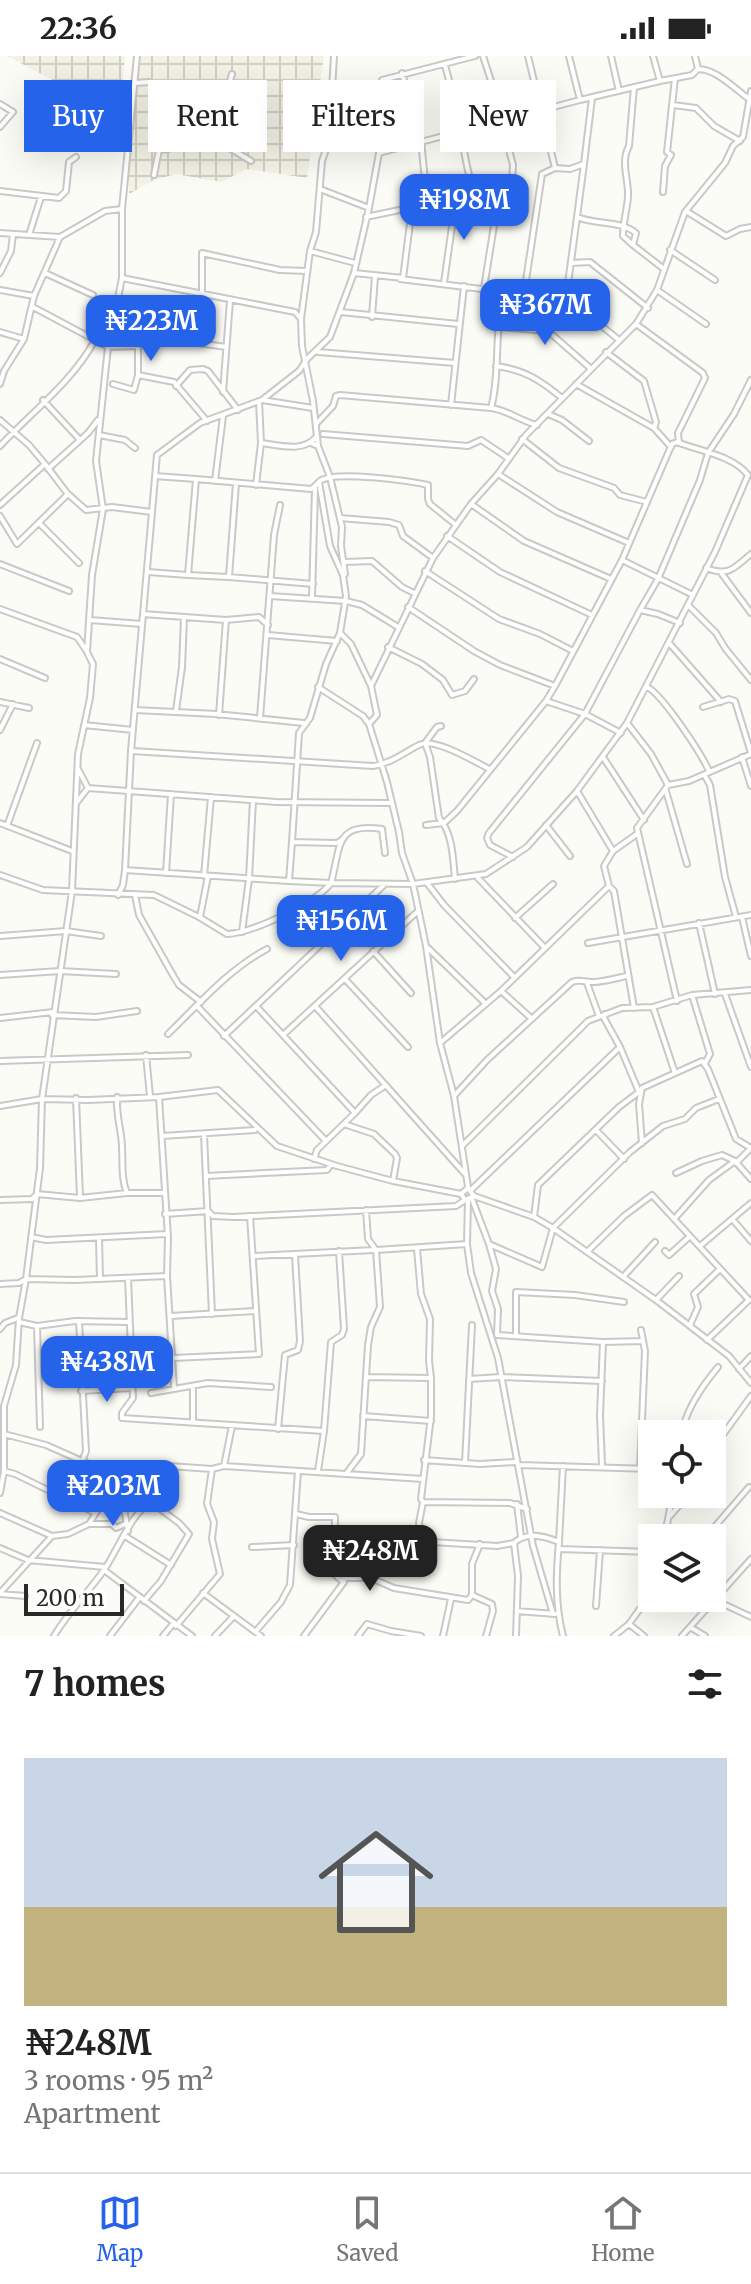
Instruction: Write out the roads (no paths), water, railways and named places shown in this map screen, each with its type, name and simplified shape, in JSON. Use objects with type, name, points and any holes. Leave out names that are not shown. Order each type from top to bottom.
[{"type":"street","points":[[87,652],[92,575],[103,509],[96,461],[113,323],[122,278],[122,209],[137,56]]},
{"type":"street","points":[[334,56],[329,141],[322,161],[316,232],[310,251],[301,319],[316,436],[340,518],[343,575]]},
{"type":"street","points":[[118,895],[125,870],[131,751],[157,455],[177,438],[207,421],[261,401],[292,377],[330,337],[354,273],[369,208],[379,153],[379,91],[382,80],[445,65],[456,58],[475,56]]},
{"type":"street","points":[[483,56],[491,80]]},
{"type":"street","points":[[528,56],[534,80]]},
{"type":"street","points":[[569,56],[580,100]]},
{"type":"street","points":[[611,56],[619,91]]},
{"type":"street","points":[[653,56],[660,81]]},
{"type":"street","points":[[695,56],[698,69]]},
{"type":"street","points":[[445,65],[449,80]]},
{"type":"street","points":[[556,107],[692,75],[704,68],[749,99]]},
{"type":"street","points":[[402,73],[404,80]]},
{"type":"street","points":[[230,80],[232,74]]},
{"type":"street","points":[[663,192],[665,166],[671,155],[667,152],[675,78]]},
{"type":"street","points":[[135,83],[148,82]]},
{"type":"street","points":[[634,87],[629,146],[625,154],[629,195],[623,236],[664,269]]},
{"type":"street","points":[[741,139],[751,91]]},
{"type":"street","points":[[566,299],[592,98]]},
{"type":"street","points":[[0,104],[13,112],[0,127]]},
{"type":"street","points":[[673,105],[696,108],[714,126],[741,139]]},
{"type":"street","points":[[371,686],[425,571],[447,536],[498,474],[522,439],[636,324],[648,308],[686,211],[725,163],[744,131],[751,128],[747,121]]},
{"type":"street","points":[[154,175],[159,152]]},
{"type":"street","points":[[236,152],[251,161]]},
{"type":"street","points":[[422,152],[425,180],[438,201]]},
{"type":"street","points":[[466,152],[468,176],[474,190]]},
{"type":"street","points":[[366,217],[456,197],[474,190],[500,188],[512,181],[510,152]]},
{"type":"street","points":[[551,152],[555,168]]},
{"type":"street","points":[[0,191],[56,199],[65,195],[69,162],[76,157]]},
{"type":"street","points":[[524,294],[542,174],[555,168],[570,169],[584,164]]},
{"type":"street","points":[[484,288],[500,188]]},
{"type":"street","points":[[320,189],[369,208]]},
{"type":"street","points":[[29,235],[41,197]]},
{"type":"street","points":[[444,283],[456,197]]},
{"type":"street","points":[[412,208],[403,278],[400,279],[570,300],[619,340]]},
{"type":"street","points":[[0,233],[60,237],[105,211],[122,209]]},
{"type":"street","points":[[686,211],[726,236],[751,227]]},
{"type":"street","points":[[577,217],[592,224],[623,226],[636,233],[633,245]]},
{"type":"street","points":[[0,273],[11,251],[13,234]]},
{"type":"street","points":[[0,384],[2,370],[24,339],[34,296],[60,237]]},
{"type":"street","points":[[670,250],[715,280]]},
{"type":"street","points":[[310,251],[355,263]]},
{"type":"street","points":[[201,293],[202,253],[280,270],[307,271]]},
{"type":"street","points":[[571,263],[590,262],[648,308]]},
{"type":"street","points":[[45,273],[93,295]]},
{"type":"street","points":[[354,273],[403,278]]},
{"type":"street","points":[[372,317],[375,276]]},
{"type":"street","points":[[122,278],[295,312],[301,319]]},
{"type":"street","points":[[451,405],[464,286]]},
{"type":"street","points":[[657,290],[706,324]]},
{"type":"street","points":[[0,292],[34,296]]},
{"type":"street","points":[[491,408],[505,293]]},
{"type":"street","points":[[223,392],[230,301]]},
{"type":"street","points":[[295,312],[302,305]]},
{"type":"street","points":[[33,307],[111,346],[138,346]]},
{"type":"street","points":[[341,312],[459,324]]},
{"type":"street","points":[[636,324],[703,373],[705,378],[678,433],[679,443]]},
{"type":"street","points":[[500,327],[548,331],[590,368]]},
{"type":"street","points":[[0,332],[24,339]]},
{"type":"street","points":[[113,384],[134,390],[142,335],[226,347]]},
{"type":"street","points":[[0,446],[78,365],[95,340]]},
{"type":"street","points":[[316,352],[336,351],[455,363]]},
{"type":"street","points":[[606,352],[644,381],[656,422],[654,428]]},
{"type":"street","points":[[496,366],[517,369],[539,378],[562,398]]},
{"type":"street","points":[[176,386],[190,370],[203,369],[208,371],[238,410]]},
{"type":"street","points":[[138,375],[174,382],[207,421]]},
{"type":"street","points":[[513,857],[490,845],[487,838],[489,833],[585,714],[658,579],[700,480],[708,453],[734,414],[751,380]]},
{"type":"street","points":[[576,384],[654,428],[671,447]]},
{"type":"street","points":[[316,424],[333,406],[336,396],[340,395],[491,408],[537,425]]},
{"type":"street","points":[[43,400],[80,440]]},
{"type":"street","points":[[261,401],[313,408]]},
{"type":"street","points":[[256,485],[261,443],[261,401]]},
{"type":"street","points":[[548,414],[562,420],[589,441]]},
{"type":"street","points":[[215,481],[223,416]]},
{"type":"street","points":[[0,505],[80,440],[100,418]]},
{"type":"street","points":[[0,420],[29,445],[68,494],[86,510],[112,507],[152,512]]},
{"type":"street","points":[[323,434],[468,446],[481,440],[508,458]]},
{"type":"street","points":[[99,435],[125,440],[135,448]]},
{"type":"street","points":[[261,443],[303,447],[316,436]]},
{"type":"street","points":[[522,439],[559,468],[614,488],[620,495],[647,502]]},
{"type":"street","points":[[125,870],[289,881],[413,884],[477,877],[513,857],[527,847],[577,791],[621,733],[689,606],[749,475],[737,465],[675,442],[622,560],[546,701],[489,769],[477,788],[444,823],[426,825]]},
{"type":"street","points":[[311,443],[318,446]]},
{"type":"street","points":[[498,474],[557,512],[629,543]]},
{"type":"street","points":[[155,476],[315,488]]},
{"type":"street","points":[[312,598],[315,488],[319,481],[330,477],[428,485],[430,504],[456,525]]},
{"type":"street","points":[[188,575],[196,479]]},
{"type":"street","points":[[289,881],[299,733],[310,718],[318,687],[340,633],[346,601],[343,575],[330,546],[319,481]]},
{"type":"street","points":[[229,577],[236,483]]},
{"type":"street","points":[[0,516],[17,544],[68,494]]},
{"type":"street","points":[[471,504],[524,541],[611,579]]},
{"type":"street","points":[[260,718],[274,535],[280,505]]},
{"type":"street","points":[[340,518],[399,525],[403,536],[433,558]]},
{"type":"street","points":[[40,524],[79,563]]},
{"type":"street","points":[[447,536],[500,572],[593,615]]},
{"type":"street","points":[[722,574],[751,554]]},
{"type":"street","points":[[622,560],[693,595]]},
{"type":"street","points":[[344,562],[372,561],[402,587],[415,593]]},
{"type":"street","points":[[0,564],[69,591]]},
{"type":"street","points":[[706,568],[722,574],[751,613]]},
{"type":"street","points":[[425,571],[499,619],[540,634],[573,651]]},
{"type":"street","points":[[148,572],[313,584]]},
{"type":"street","points":[[270,596],[346,601],[362,605],[398,627]]},
{"type":"street","points":[[689,606],[716,633],[751,680]]},
{"type":"street","points":[[408,607],[500,665],[555,686]]},
{"type":"street","points":[[0,609],[77,637],[93,664],[77,767],[72,891],[42,1099],[37,1194],[19,1320],[16,1365],[4,1406],[4,1471],[0,1493]]},
{"type":"street","points":[[640,610],[680,623]]},
{"type":"street","points":[[143,614],[226,620],[259,617],[268,625]]},
{"type":"street","points":[[176,711],[184,617]]},
{"type":"street","points":[[90,620],[142,624]]},
{"type":"street","points":[[219,715],[226,620]]},
{"type":"street","points":[[340,633],[351,644],[371,686],[377,715],[369,724]]},
{"type":"street","points":[[268,635],[307,641],[337,641]]},
{"type":"street","points":[[670,644],[721,702]]},
{"type":"street","points":[[388,647],[437,675],[447,684],[452,695],[465,691],[474,679]]},
{"type":"street","points":[[0,659],[45,678]]},
{"type":"street","points":[[318,687],[363,716],[369,724],[413,884],[426,946],[440,1043],[454,1096],[470,1188],[467,1244],[471,1273],[498,1358],[533,1546],[563,1636]]},
{"type":"street","points":[[647,687],[657,692],[707,773],[722,845],[725,877],[751,956]]},
{"type":"street","points":[[546,701],[585,714],[621,733]]},
{"type":"street","points":[[677,1001],[637,828],[667,788],[751,753],[735,701],[703,707]]},
{"type":"street","points":[[0,702],[29,708]]},
{"type":"street","points":[[0,730],[13,704]]},
{"type":"street","points":[[135,710],[304,723]]},
{"type":"street","points":[[627,723],[651,754],[667,788],[687,864]]},
{"type":"street","points":[[84,725],[134,730]]},
{"type":"street","points":[[131,751],[381,765],[425,743],[441,726]]},
{"type":"street","points":[[7,826],[37,743]]},
{"type":"street","points":[[425,743],[436,744],[489,769]]},
{"type":"street","points":[[425,743],[439,818],[444,823],[450,842],[455,879]]},
{"type":"street","points":[[603,757],[644,820]]},
{"type":"street","points":[[742,757],[751,786]]},
{"type":"street","points":[[77,767],[88,788]]},
{"type":"street","points":[[88,788],[253,800],[390,803]]},
{"type":"street","points":[[76,803],[88,788]]},
{"type":"street","points":[[577,791],[613,851]]},
{"type":"street","points":[[166,873],[171,794]]},
{"type":"street","points":[[199,917],[206,876],[211,797]]},
{"type":"street","points":[[242,932],[249,879],[253,800]]},
{"type":"street","points":[[0,823],[72,851]]},
{"type":"street","points":[[546,825],[570,856]]},
{"type":"street","points":[[292,842],[337,843],[357,827],[382,829],[385,853]]},
{"type":"street","points":[[634,1008],[614,891],[609,886],[604,866],[613,851],[637,834]]},
{"type":"street","points":[[0,875],[43,890],[162,898],[227,934],[242,932],[302,906],[323,893],[331,883],[342,840]]},
{"type":"street","points":[[477,877],[545,948]]},
{"type":"street","points":[[427,883],[444,905],[514,977]]},
{"type":"street","points":[[224,1036],[385,884]]},
{"type":"street","points":[[515,918],[553,884]]},
{"type":"street","points":[[440,1043],[501,991],[609,886]]},
{"type":"street","points":[[135,895],[139,915],[179,985],[326,1141]]},
{"type":"street","points":[[283,1035],[418,911]]},
{"type":"street","points":[[588,943],[751,915]]},
{"type":"street","points":[[699,923],[715,994]]},
{"type":"street","points":[[0,936],[66,931],[101,936]]},
{"type":"street","points":[[426,946],[486,1004]]},
{"type":"street","points":[[168,1034],[249,959],[267,949]]},
{"type":"street","points":[[373,951],[411,993]]},
{"type":"street","points":[[0,975],[60,971],[116,974]]},
{"type":"street","points":[[454,1096],[487,1060],[572,982],[587,983],[627,976]]},
{"type":"street","points":[[345,979],[408,1047]]},
{"type":"street","points":[[587,983],[639,1092],[642,1143]]},
{"type":"street","points":[[462,1146],[588,1021],[609,1011],[653,1007],[692,995],[751,990]]},
{"type":"street","points":[[501,991],[531,1018]]},
{"type":"street","points":[[725,993],[751,1067]]},
{"type":"street","points":[[692,995],[710,1054],[705,1063]]},
{"type":"street","points":[[315,1006],[467,1176]]},
{"type":"street","points":[[257,1007],[355,1113]]},
{"type":"street","points":[[653,1007],[675,1073]]},
{"type":"street","points":[[0,1018],[53,1014],[96,1017],[137,1011]]},
{"type":"street","points":[[461,1194],[620,1047]]},
{"type":"street","points":[[146,1054],[150,1096]]},
{"type":"street","points":[[0,1061],[188,1055]]},
{"type":"street","points":[[534,1217],[538,1185],[619,1107],[642,1088],[695,1062],[705,1063]]},
{"type":"street","points":[[675,1217],[709,1180],[751,1148],[736,1139],[705,1063]]},
{"type":"street","points":[[314,1159],[326,1141],[371,1095],[386,1085]]},
{"type":"street","points":[[0,1106],[42,1099],[159,1097],[218,1090],[277,1146],[331,1164],[393,1181],[461,1194],[534,1217],[656,1300],[729,1356],[751,1383]]},
{"type":"street","points":[[117,1097],[116,1120],[127,1193]]},
{"type":"street","points":[[159,1097],[174,1388]]},
{"type":"street","points":[[76,1098],[80,1198]]},
{"type":"street","points":[[489,1244],[542,1267],[553,1228],[624,1159],[663,1126],[685,1119],[696,1108],[719,1099]]},
{"type":"street","points":[[344,1124],[374,1134],[395,1154],[393,1181]]},
{"type":"street","points":[[162,1136],[257,1130]]},
{"type":"street","points":[[596,1130],[624,1159]]},
{"type":"street","points":[[204,1135],[212,1314]]},
{"type":"street","points":[[676,1173],[719,1155],[735,1162],[751,1179]]},
{"type":"street","points":[[206,1176],[327,1170],[331,1164]]},
{"type":"street","points":[[37,1194],[80,1198],[165,1193]]},
{"type":"street","points":[[0,1200],[32,1199],[37,1194]]},
{"type":"street","points":[[588,1252],[624,1216],[652,1195],[750,1299],[707,1340]]},
{"type":"street","points":[[165,1214],[208,1211],[213,1216],[250,1216],[456,1206],[470,1199]]},
{"type":"street","points":[[470,1199],[496,1269],[492,1291],[498,1309],[497,1335]]},
{"type":"street","points":[[700,1246],[751,1203]]},
{"type":"street","points":[[346,1474],[361,1454],[371,1327],[380,1307],[375,1250],[368,1239],[366,1210]]},
{"type":"street","points":[[173,1358],[259,1354],[250,1216]]},
{"type":"street","points":[[733,1220],[751,1241]]},
{"type":"street","points":[[31,1237],[46,1240],[167,1234]]},
{"type":"street","points":[[665,1251],[669,1255],[689,1237]]},
{"type":"street","points":[[99,1238],[100,1279]]},
{"type":"street","points":[[623,1277],[655,1242]]},
{"type":"street","points":[[252,1256],[467,1244]]},
{"type":"street","points":[[417,1249],[421,1294],[430,1319],[431,1378],[431,1421],[419,1523],[421,1540]]},
{"type":"street","points":[[318,1471],[331,1342],[342,1335],[344,1329],[339,1251]]},
{"type":"street","points":[[278,1429],[285,1355],[298,1350],[300,1341],[295,1255]]},
{"type":"street","points":[[689,1326],[698,1307],[694,1294],[720,1269]]},
{"type":"street","points":[[0,1284],[19,1283],[26,1279],[167,1276]]},
{"type":"street","points":[[656,1300],[679,1276]]},
{"type":"street","points":[[128,1278],[133,1398],[122,1413],[122,1418],[324,1431]]},
{"type":"street","points":[[516,1336],[516,1292],[575,1295],[624,1302]]},
{"type":"street","points":[[170,1316],[255,1311]]},
{"type":"street","points":[[0,1329],[5,1323],[19,1320],[37,1326],[79,1321],[129,1322]]},
{"type":"street","points":[[79,1321],[86,1451],[82,1462]]},
{"type":"street","points":[[465,1463],[472,1325]]},
{"type":"street","points":[[37,1326],[40,1427]]},
{"type":"street","points":[[641,1330],[641,1420]]},
{"type":"street","points":[[490,1335],[603,1342],[643,1341]]},
{"type":"street","points":[[602,1466],[600,1415],[603,1342]]},
{"type":"street","points":[[739,1369],[751,1356]]},
{"type":"street","points":[[80,1364],[131,1361]]},
{"type":"street","points":[[685,1420],[718,1367]]},
{"type":"street","points":[[366,1377],[431,1378]]},
{"type":"street","points":[[469,1379],[501,1377],[602,1381]]},
{"type":"street","points":[[151,1393],[216,1383],[271,1387]]},
{"type":"street","points":[[193,1386],[193,1422]]},
{"type":"street","points":[[81,1391],[132,1388]]},
{"type":"street","points":[[726,1431],[751,1396]]},
{"type":"street","points":[[363,1416],[431,1421]]},
{"type":"street","points":[[224,1466],[232,1426]]},
{"type":"street","points":[[3,1431],[46,1445],[91,1465],[212,1469],[224,1466],[423,1479]]},
{"type":"street","points":[[424,1460],[638,1468]]},
{"type":"street","points":[[89,1524],[104,1500],[106,1464]]},
{"type":"street","points":[[116,1464],[127,1533],[171,1565]]},
{"type":"street","points":[[555,1614],[563,1466]]},
{"type":"street","points":[[163,1636],[220,1574],[212,1539],[214,1522],[207,1504],[212,1469]]},
{"type":"street","points":[[4,1471],[95,1513]]},
{"type":"street","points":[[256,1631],[287,1592],[294,1545],[298,1471]]},
{"type":"street","points":[[717,1524],[749,1487]]},
{"type":"street","points":[[54,1636],[76,1602],[104,1569],[148,1502],[165,1511],[189,1534],[171,1565],[110,1636]]},
{"type":"street","points":[[423,1502],[517,1504],[527,1509]]},
{"type":"street","points":[[517,1504],[521,1537]]},
{"type":"street","points":[[666,1524],[670,1508]]},
{"type":"street","points":[[668,1518],[677,1508]]},
{"type":"street","points":[[0,1513],[52,1536],[68,1534],[89,1524],[112,1524],[116,1528],[125,1524]]},
{"type":"street","points":[[296,1514],[335,1517],[334,1574],[344,1582]]},
{"type":"street","points":[[0,1593],[52,1536]]},
{"type":"street","points":[[376,1580],[381,1541],[421,1540],[506,1546],[521,1537],[533,1536],[559,1542]]},
{"type":"street","points":[[514,1543],[518,1557],[516,1636]]},
{"type":"street","points":[[304,1636],[344,1582],[343,1579],[347,1578],[371,1578],[394,1588],[466,1601],[472,1595],[473,1559],[480,1544]]},
{"type":"street","points":[[252,1547],[294,1545]]},
{"type":"street","points":[[0,1548],[28,1560],[104,1569],[192,1636]]},
{"type":"street","points":[[559,1549],[638,1551]]},
{"type":"street","points":[[596,1606],[600,1550]]},
{"type":"street","points":[[726,1587],[751,1559]]},
{"type":"street","points":[[0,1593],[25,1596]]},
{"type":"street","points":[[203,1593],[261,1636]]},
{"type":"street","points":[[472,1595],[492,1604],[486,1636]]},
{"type":"street","points":[[443,1636],[451,1599]]},
{"type":"street","points":[[726,1607],[751,1617]]},
{"type":"street","points":[[517,1611],[555,1614]]},
{"type":"street","points":[[614,1636],[638,1611]]},
{"type":"street","points":[[682,1636],[703,1612]]},
{"type":"street","points":[[215,1636],[234,1616]]},
{"type":"street","points":[[358,1636],[367,1624],[421,1636]]},
{"type":"street","points":[[629,1624],[644,1636]]},
{"type":"street","points":[[690,1627],[705,1636]]}]
